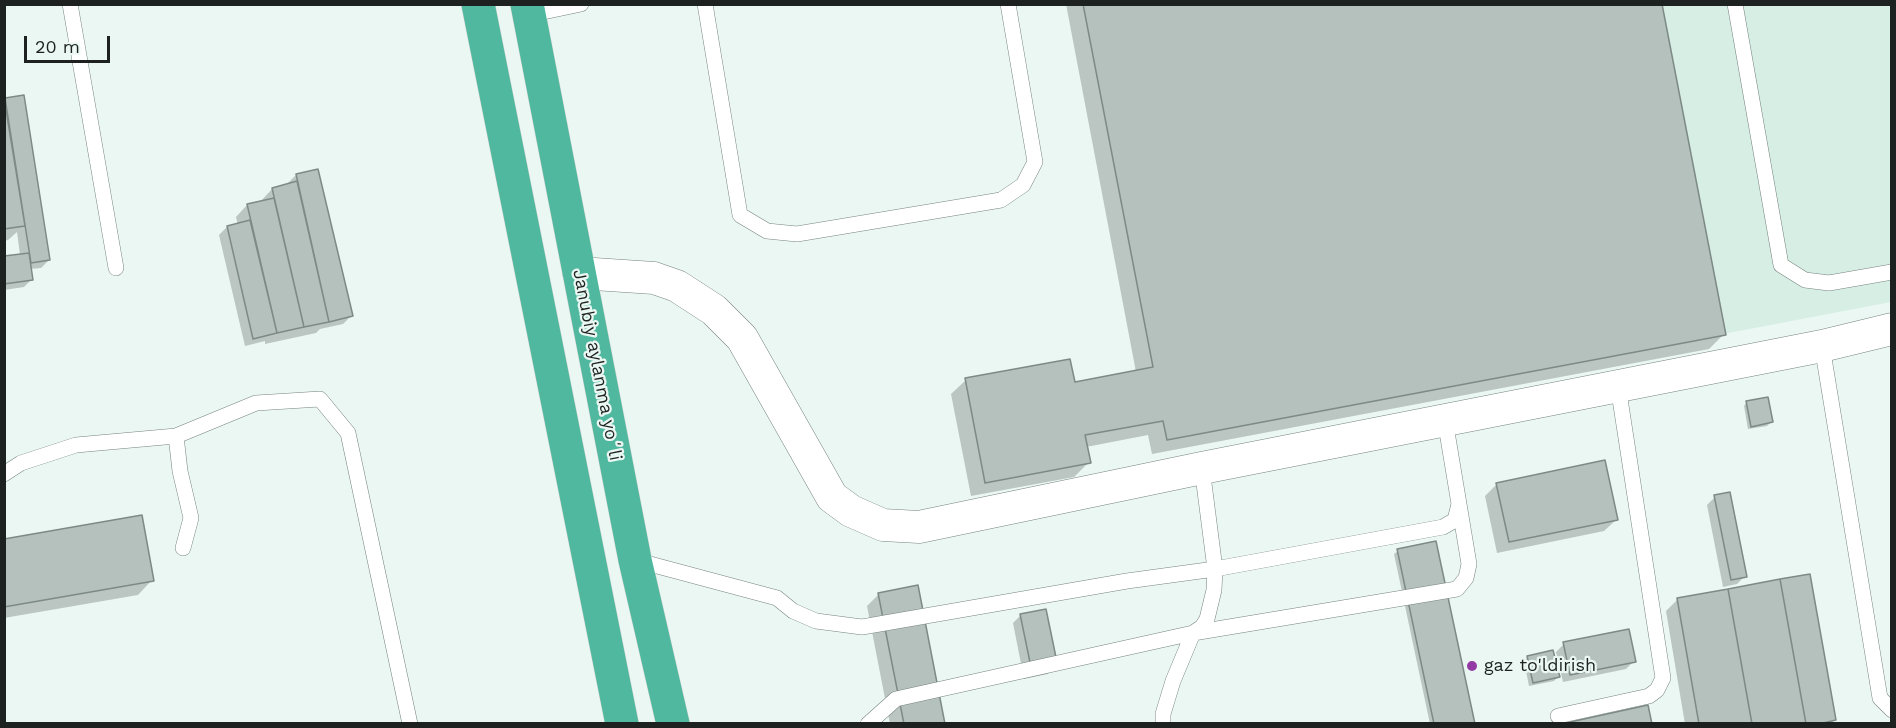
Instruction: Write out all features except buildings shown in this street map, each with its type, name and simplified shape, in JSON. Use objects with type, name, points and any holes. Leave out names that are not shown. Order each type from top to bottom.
[{"type":"highway","points":[[528,10],[480,14],[617,718]]},
{"type":"highway","name":"Janubiy aylanma yoʻli","points":[[528,10],[634,560],[673,723]]},
{"type":"street","points":[[579,273],[654,278],[677,286],[714,310],[742,338],[832,497],[851,511],[883,525],[919,527],[1202,468],[1822,346],[1892,329]]},
{"type":"lane","points":[[70,4],[116,268]]},
{"type":"lane","points":[[528,10],[581,4]]},
{"type":"lane","points":[[705,4],[740,215],[767,231],[796,234],[1001,200],[1023,185],[1035,162],[1008,4]]},
{"type":"lane","points":[[1735,4],[1781,265],[1805,279],[1829,283],[1892,272]]},
{"type":"lane","points":[[1822,346],[1880,698],[1892,710]]},
{"type":"lane","points":[[1558,716],[1649,696],[1657,690],[1663,678],[1618,386]]},
{"type":"lane","points":[[4,474],[21,464],[76,445],[176,436],[256,404],[320,399],[348,433],[410,723]]},
{"type":"lane","points":[[868,723],[896,699],[1193,633],[1457,589],[1466,578],[1469,564],[1445,420]]},
{"type":"lane","points":[[176,436],[180,471],[191,518],[183,548]]},
{"type":"lane","points":[[1163,723],[1163,714],[1173,681],[1193,633],[1202,627],[1207,619],[1214,590],[1215,568],[1202,468]]},
{"type":"lane","points":[[634,560],[777,598],[793,611],[816,621],[862,627],[1443,528],[1455,520],[1459,504]]},
{"type":"shaded area","points":[[1083,5],[1891,5],[1891,302],[1167,440],[1163,421],[1086,435],[1091,463],[965,378],[1070,359],[1075,382],[1153,367]]},
{"type":"place","name":"gaz to'ldirish","points":[[1472,666]]}]
